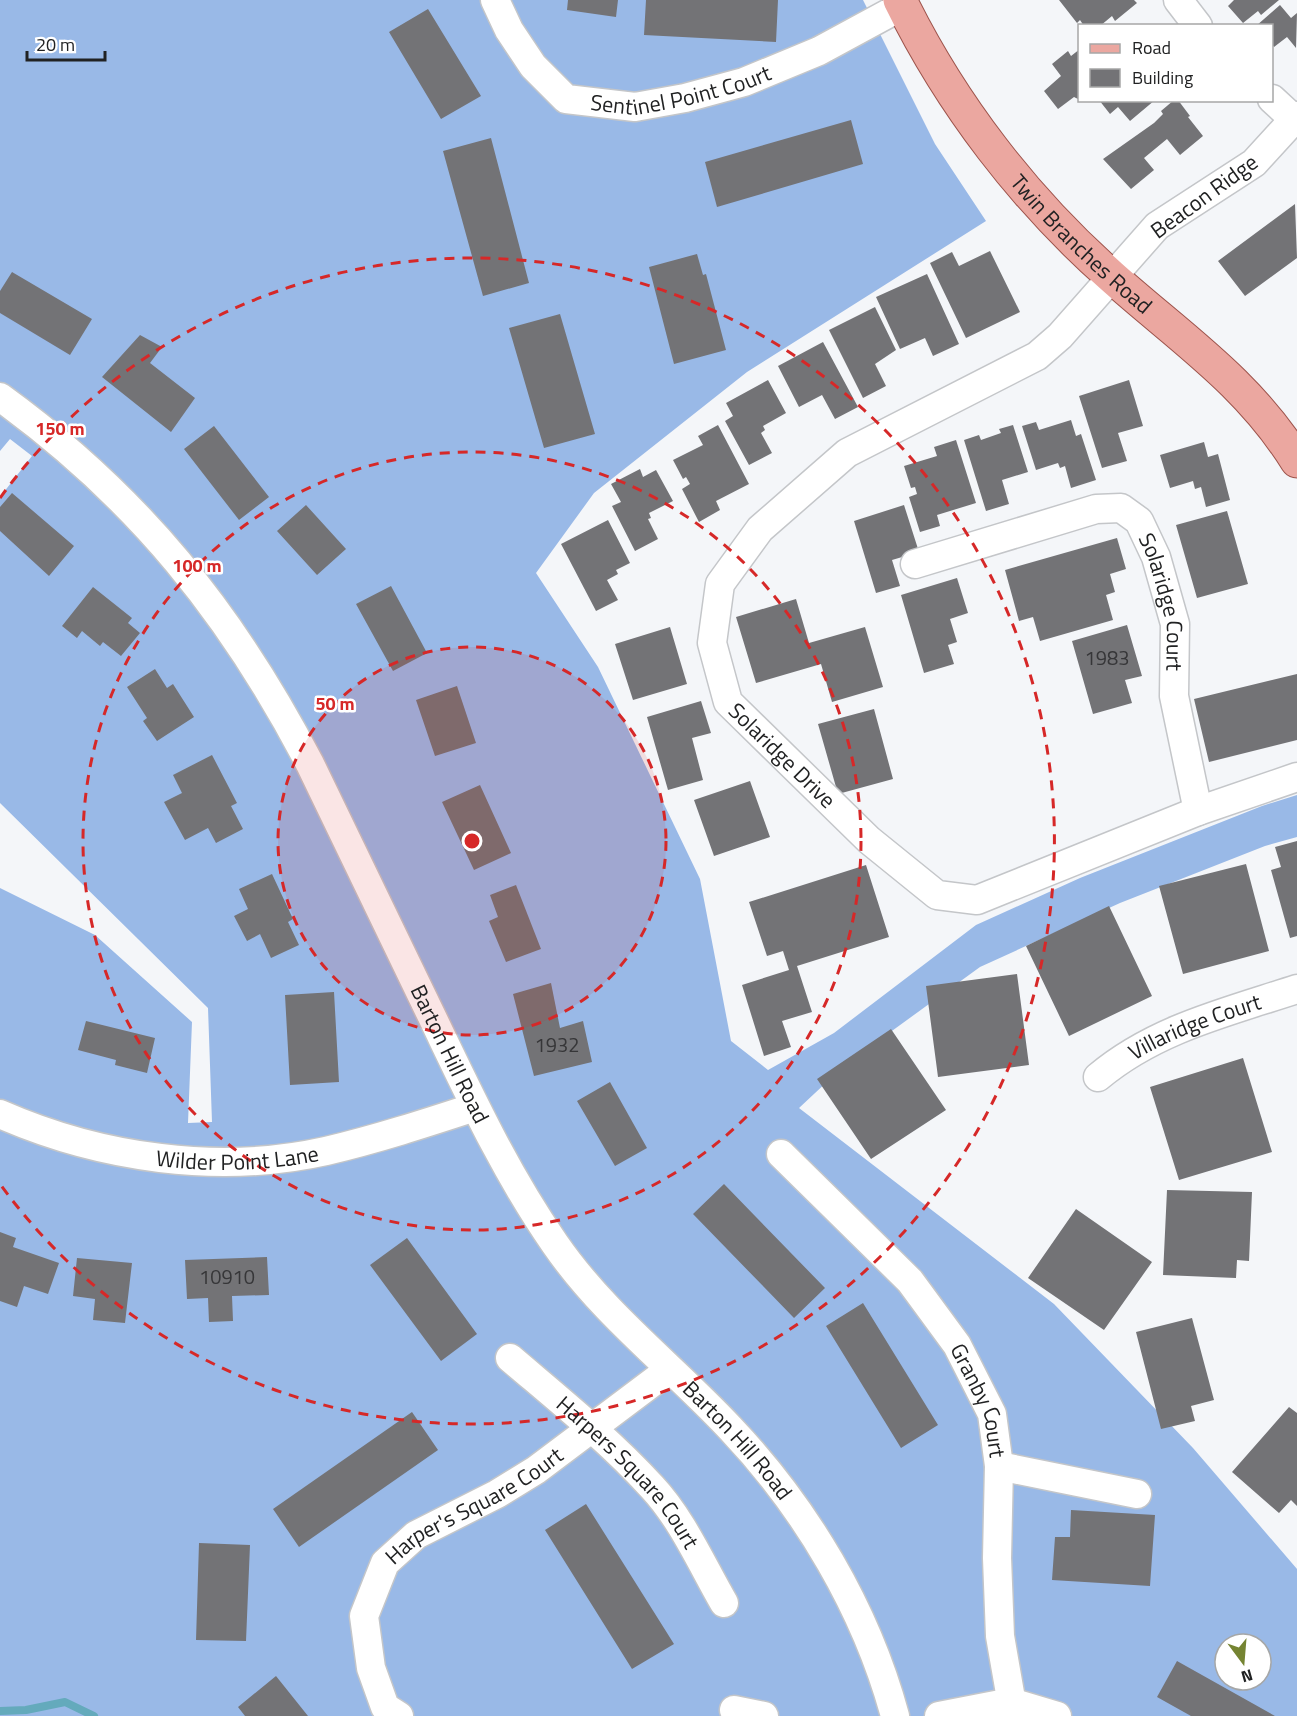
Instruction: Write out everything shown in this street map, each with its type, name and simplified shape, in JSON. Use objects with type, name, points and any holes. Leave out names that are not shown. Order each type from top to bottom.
[{"type":"main road","name":"Twin Branches Road","points":[[901,3],[963,107],[1008,170],[1058,226],[1111,277],[1207,355],[1252,401],[1297,461]]},
{"type":"street","name":"Sentinel Point Court","points":[[495,0],[509,30],[533,66],[566,99],[635,107],[685,98],[744,82],[819,51],[901,3]]},
{"type":"street","points":[[1178,0],[1196,24]]},
{"type":"street","points":[[1273,100],[1296,119]]},
{"type":"street","name":"Beacon Ridge","points":[[1111,277],[1157,226],[1254,163],[1296,119]]},
{"type":"street","name":"Solaridge Drive","points":[[1111,277],[1060,336],[1037,356],[847,453],[760,529],[720,584],[712,643],[728,702],[868,840],[937,895],[977,900],[1198,811],[1297,777]]},
{"type":"street","name":"Barton Hill Road","points":[[0,397],[85,464],[134,510],[185,569],[237,638],[278,702],[512,1178],[556,1246],[621,1324],[729,1426],[770,1472],[803,1518],[837,1575],[870,1645],[895,1716]]},
{"type":"street","name":"Solaridge Court","points":[[915,564],[1096,509],[1121,508],[1139,521],[1155,557],[1175,624],[1174,696],[1198,811]]},
{"type":"street","name":"Villaridge Court","points":[[1098,1077],[1143,1044],[1174,1030],[1297,989]]},
{"type":"street","name":"Wilder Point Lane","points":[[0,1114],[23,1124],[95,1146],[149,1157],[212,1161],[275,1158],[324,1151],[476,1107]]},
{"type":"street","name":"Granby Court","points":[[781,1154],[910,1281],[957,1345],[992,1414],[999,1466],[997,1558],[1000,1636],[1012,1709]]},
{"type":"street","name":"Harpers Square Court","points":[[510,1358],[592,1429],[653,1488],[684,1533],[724,1603]]},
{"type":"street","name":"Harper's Square Court","points":[[399,1716],[385,1707],[371,1668],[364,1616],[385,1563],[416,1535],[497,1494],[592,1429],[669,1370]]},
{"type":"street","points":[[999,1466],[1137,1494]]},
{"type":"street","points":[[939,1716],[1012,1709],[1057,1716]]},
{"type":"street","points":[[734,1710],[764,1716]]},
{"type":"shaded area","points":[[0,0],[863,0],[935,144],[986,221],[747,372],[594,493],[536,573],[598,667],[700,879],[731,1041],[768,1070],[834,1033],[976,925],[1080,878],[1262,806],[1297,795],[1297,837],[1265,846],[1120,903],[980,967],[845,1065],[799,1108],[1054,1304],[1193,1448],[1297,1569],[1297,1716],[0,1716],[0,888],[95,935],[192,1022],[188,1123],[212,1122],[208,1008],[0,803],[0,497],[32,456],[10,439],[0,451]]},
{"type":"building","points":[[568,0],[618,0],[616,17],[567,10]]},
{"type":"building","points":[[646,0],[778,0],[776,42],[644,35]]},
{"type":"building","points":[[1059,0],[1134,0],[1137,3],[1115,21],[1112,16],[1102,24],[1083,24],[1080,20],[1077,23]]},
{"type":"building","points":[[1234,0],[1279,0],[1261,15],[1258,11],[1243,23],[1228,6]]},
{"type":"building","points":[[1280,5],[1291,18],[1297,13],[1296,48],[1287,37],[1274,47],[1273,24],[1258,24]]},
{"type":"building","points":[[428,9],[481,96],[441,119],[389,32]]},
{"type":"building","points":[[1068,51],[1071,56],[1078,51],[1078,99],[1074,97],[1058,109],[1044,91],[1061,76],[1052,64]]},
{"type":"building","points":[[1101,102],[1153,102],[1130,121],[1118,107],[1110,114]]},
{"type":"building","points":[[1172,102],[1180,102],[1203,136],[1180,155],[1167,139],[1144,158],[1154,170],[1131,189],[1103,159],[1154,123],[1163,114],[1161,111]]},
{"type":"building","points":[[851,120],[863,164],[717,207],[705,162]]},
{"type":"building","points":[[491,138],[529,283],[483,296],[443,151]]},
{"type":"building","points":[[1295,204],[1297,258],[1245,296],[1218,261]]},
{"type":"building","points":[[990,251],[1020,312],[966,338],[930,263],[952,252],[959,266]]},
{"type":"building","points":[[697,254],[703,275],[706,274],[726,350],[674,364],[649,267]]},
{"type":"building","points":[[12,272],[92,319],[70,355],[0,313],[0,291]]},
{"type":"building","points":[[927,274],[959,344],[933,356],[925,338],[900,349],[876,297]]},
{"type":"building","points":[[875,307],[896,350],[875,364],[886,386],[863,398],[829,330]]},
{"type":"building","points":[[560,314],[595,434],[544,448],[509,328]]},
{"type":"building","points":[[140,335],[162,347],[150,363],[195,398],[171,432],[102,377]]},
{"type":"building","points":[[823,342],[858,407],[835,419],[822,395],[799,407],[778,366]]},
{"type":"building","points":[[768,380],[786,413],[763,426],[765,430],[761,433],[772,453],[749,465],[725,421],[733,416],[726,403]]},
{"type":"building","points":[[1129,380],[1143,426],[1118,433],[1127,461],[1102,468],[1079,396]]},
{"type":"building","points":[[1071,420],[1076,436],[1081,434],[1096,480],[1071,488],[1065,466],[1060,468],[1058,463],[1036,470],[1022,426],[1036,422],[1039,430]]},
{"type":"building","points":[[718,425],[749,484],[716,501],[720,510],[699,522],[682,489],[690,484],[686,477],[683,479],[673,460],[703,445],[698,436]]},
{"type":"building","points":[[1013,425],[1028,472],[1002,480],[1009,504],[986,511],[964,440],[979,435],[981,440],[1001,433],[999,429]]},
{"type":"building","points":[[214,426],[269,497],[239,520],[184,449]]},
{"type":"building","points":[[956,440],[976,503],[937,515],[940,526],[920,532],[909,497],[917,494],[915,487],[911,488],[904,466],[937,456],[934,447]]},
{"type":"building","points":[[1204,442],[1208,457],[1218,454],[1230,500],[1206,507],[1201,487],[1195,489],[1193,481],[1170,488],[1160,455]]},
{"type":"building","points":[[640,469],[643,477],[656,470],[673,501],[649,513],[651,518],[648,519],[658,539],[635,551],[612,506],[621,502],[611,484]]},
{"type":"building","points":[[12,493],[74,546],[49,576],[0,531],[0,507]]},
{"type":"building","points":[[306,505],[346,549],[317,575],[277,531]]},
{"type":"building","points":[[904,505],[919,552],[892,560],[900,586],[876,593],[854,521]]},
{"type":"building","points":[[1227,511],[1248,584],[1197,598],[1176,525]]},
{"type":"building","points":[[608,520],[630,563],[616,570],[618,574],[607,580],[618,600],[596,611],[561,544]]},
{"type":"building","points":[[1117,538],[1126,569],[1110,574],[1115,592],[1106,595],[1113,620],[1040,641],[1033,617],[1019,621],[1005,570]]},
{"type":"building","points":[[957,578],[968,613],[950,619],[957,642],[948,645],[954,664],[924,673],[901,595]]},
{"type":"building","points":[[391,586],[427,653],[393,671],[356,604]]},
{"type":"building","points":[[93,587],[132,618],[128,623],[140,633],[121,656],[103,642],[100,646],[82,631],[77,638],[62,626]]},
{"type":"building","points":[[796,599],[809,643],[865,627],[883,687],[832,702],[821,664],[756,683],[736,617]]},
{"type":"building","points":[[1127,625],[1142,676],[1125,680],[1132,703],[1093,714],[1072,641]]},
{"type":"building","points":[[670,627],[687,684],[633,700],[615,644]]},
{"type":"building","points":[[155,669],[167,688],[173,684],[194,717],[157,741],[143,721],[147,718],[127,687]]},
{"type":"building","points":[[1297,674],[1297,740],[1209,762],[1194,699]]},
{"type":"building","points":[[457,686],[476,743],[435,756],[416,700]]},
{"type":"building","points":[[701,701],[711,733],[692,738],[703,780],[668,790],[647,717]]},
{"type":"building","points":[[874,709],[893,779],[838,794],[818,724]]},
{"type":"building","points":[[212,755],[237,803],[231,806],[243,829],[216,843],[208,828],[185,840],[164,802],[182,793],[173,775]]},
{"type":"building","points":[[750,781],[770,837],[714,856],[694,800]]},
{"type":"building","points":[[480,785],[511,853],[474,870],[442,802]]},
{"type":"building","points":[[1297,841],[1297,936],[1290,938],[1271,870],[1281,867],[1275,847]]},
{"type":"building","points":[[1246,864],[1269,951],[1183,974],[1159,886]]},
{"type":"building","points":[[866,865],[889,937],[797,966],[812,1012],[782,1021],[791,1047],[764,1056],[742,985],[789,970],[783,951],[767,956],[749,902]]},
{"type":"building","points":[[272,874],[293,919],[288,922],[299,945],[271,958],[260,934],[247,941],[234,916],[248,909],[239,889]]},
{"type":"building","points":[[516,885],[541,949],[506,962],[489,921],[498,917],[490,895]]},
{"type":"building","points":[[1109,906],[1152,996],[1069,1036],[1026,946]]},
{"type":"building","points":[[1017,974],[1029,1065],[938,1077],[926,986]]},
{"type":"building","points":[[551,983],[560,1028],[583,1021],[592,1062],[534,1076],[513,994]]},
{"type":"building","points":[[334,992],[339,1082],[290,1085],[285,995]]},
{"type":"building","points":[[86,1021],[155,1038],[147,1073],[115,1065],[116,1060],[78,1050]]},
{"type":"building","points":[[891,1029],[946,1110],[871,1159],[817,1079]]},
{"type":"building","points":[[1243,1058],[1272,1152],[1179,1180],[1150,1087]]},
{"type":"building","points":[[610,1082],[647,1148],[615,1166],[577,1101]]},
{"type":"building","points":[[724,1184],[825,1288],[794,1318],[693,1214]]},
{"type":"building","points":[[1167,1190],[1252,1192],[1249,1261],[1237,1260],[1236,1278],[1163,1275]]},
{"type":"building","points":[[1076,1209],[1152,1262],[1104,1330],[1028,1278]]},
{"type":"building","points":[[0,1232],[16,1238],[13,1247],[59,1263],[48,1294],[24,1286],[17,1307],[0,1301]]},
{"type":"building","points":[[407,1238],[477,1334],[441,1361],[370,1265]]},
{"type":"building","points":[[267,1257],[269,1295],[232,1296],[233,1321],[209,1322],[208,1298],[187,1299],[185,1260]]},
{"type":"building","points":[[77,1258],[132,1263],[125,1323],[93,1320],[95,1299],[73,1296]]},
{"type":"building","points":[[863,1303],[938,1425],[901,1448],[826,1326]]},
{"type":"building","points":[[1192,1318],[1214,1400],[1191,1406],[1195,1421],[1161,1429],[1136,1332]]},
{"type":"building","points":[[1289,1407],[1297,1413],[1297,1506],[1291,1500],[1279,1513],[1232,1472]]},
{"type":"building","points":[[412,1412],[438,1450],[299,1547],[273,1509]]},
{"type":"building","points":[[586,1504],[674,1644],[632,1669],[545,1530]]},
{"type":"building","points":[[1071,1510],[1155,1515],[1150,1586],[1052,1580],[1055,1537],[1070,1537]]},
{"type":"building","points":[[199,1543],[250,1545],[246,1641],[196,1640]]},
{"type":"building","points":[[1177,1661],[1213,1681],[1213,1692],[1232,1692],[1275,1716],[1191,1716],[1157,1697]]},
{"type":"building","points":[[276,1676],[308,1716],[245,1716],[238,1707]]},
{"type":"waterway","points":[[0,1711],[26,1710],[65,1702],[94,1716]]}]
